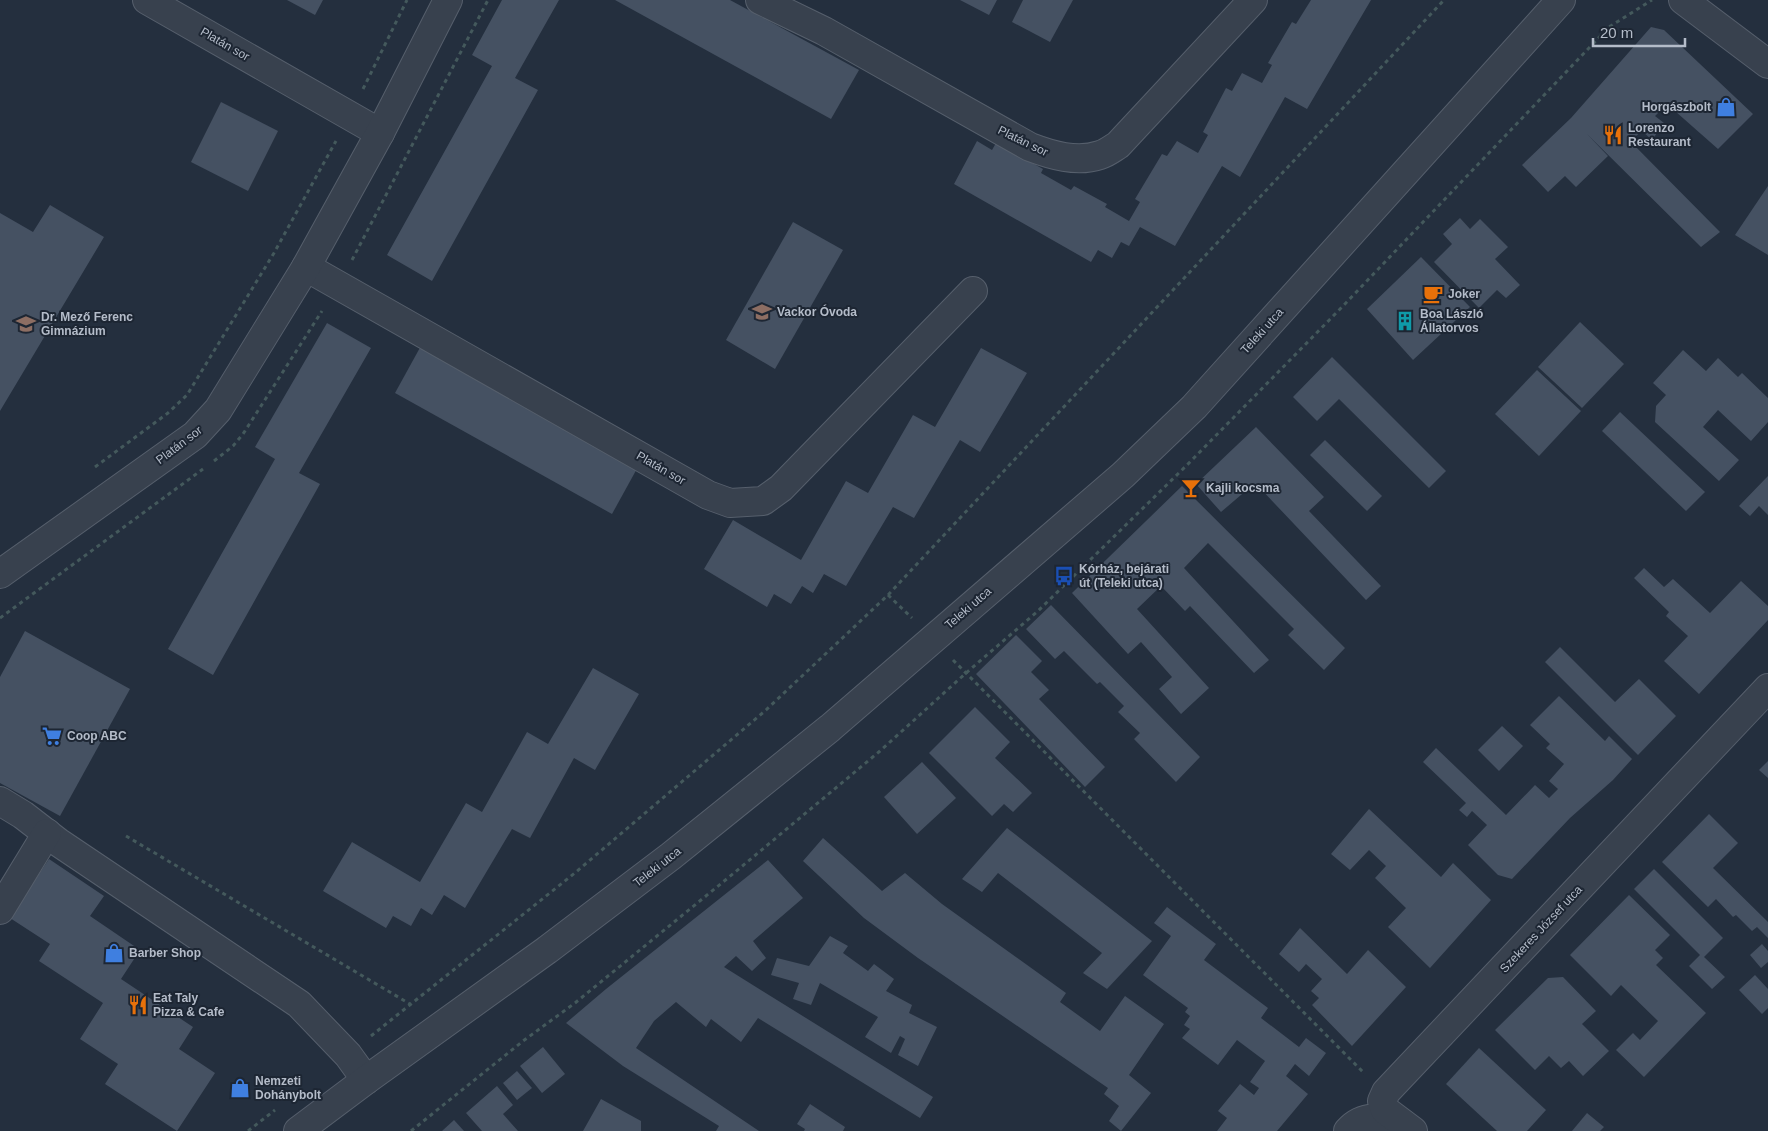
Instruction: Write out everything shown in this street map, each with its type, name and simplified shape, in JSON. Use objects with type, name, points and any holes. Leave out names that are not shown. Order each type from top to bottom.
[{"type":"street","name":"Platán sor","points":[[147,0],[380,133]]},
{"type":"street","name":"Platán sor","points":[[0,574],[195,435],[218,410],[306,267],[380,133],[448,0]]},
{"type":"street","name":"Platán sor","points":[[760,0],[824,31],[1030,146],[1054,156],[1079,158],[1100,155],[1118,145],[1253,0]]},
{"type":"street","name":"Teleki utca","points":[[298,1131],[547,950],[671,856],[830,728],[1122,475],[1194,407],[1561,0]]},
{"type":"street","points":[[1683,0],[1768,64]]},
{"type":"street","name":"Platán sor","points":[[306,267],[708,495],[730,503],[763,501],[781,488],[973,291]]},
{"type":"street","name":"Szekeres József utca","points":[[1386,1092],[1768,688]]},
{"type":"street","points":[[0,801],[300,1004],[348,1055],[366,1080]]},
{"type":"street","points":[[0,910],[47,833]]},
{"type":"street","points":[[1386,1092],[1382,1106],[1408,1128]]},
{"type":"street","points":[[1348,1131],[1354,1124],[1369,1119],[1383,1118],[1408,1128]]},
{"type":"path","points":[[88,472],[168,413],[187,395],[274,254],[350,116],[407,0]]},
{"type":"path","points":[[348,1055],[576,872],[766,710],[888,595],[1444,0]]},
{"type":"path","points":[[888,595],[1358,1068],[1386,1092]]},
{"type":"path","points":[[126,836],[410,1004]]},
{"type":"path","points":[[248,1131],[278,1108]]},
{"type":"building","points":[[287,0],[323,0],[315,15]]},
{"type":"building","points":[[502,0],[559,0],[515,78],[538,90],[432,281],[387,255],[492,66],[472,55]]},
{"type":"building","points":[[615,0],[730,0],[859,70],[831,119]]},
{"type":"building","points":[[960,0],[997,0],[989,15]]},
{"type":"building","points":[[1023,0],[1073,0],[1050,42],[1012,22]]},
{"type":"building","points":[[1311,0],[1371,0],[1307,109],[1285,97],[1240,177],[1222,166],[1175,246],[1140,227],[1129,246],[1121,242],[1112,258],[1098,250],[1091,262],[954,184],[977,141],[992,150],[996,143],[1043,169],[1041,173],[1071,190],[1074,186],[1107,204],[1105,207],[1129,221],[1140,202],[1135,199],[1162,154],[1167,156],[1177,141],[1198,153],[1208,135],[1203,132],[1226,88],[1232,91],[1242,73],[1262,83],[1272,65],[1268,63],[1292,22],[1296,24]]},
{"type":"building","name":"Lorenzo Restaurant","points":[[1651,27],[1664,30],[1753,114],[1718,149],[1667,104],[1655,116],[1664,123],[1652,140],[1642,131],[1630,141],[1720,232],[1701,247],[1587,134],[1608,156],[1576,187],[1565,176],[1548,192],[1522,165],[1571,118]]},
{"type":"building","points":[[221,102],[278,131],[248,191],[191,162]]},
{"type":"building","points":[[1768,186],[1768,255],[1735,235]]},
{"type":"building","name":"Dr. Mező Ferenc Gimnázium","points":[[50,205],[104,237],[0,411],[0,213],[33,232]]},
{"type":"building","points":[[1460,218],[1470,229],[1480,219],[1508,247],[1495,259],[1520,285],[1506,298],[1497,290],[1479,308],[1434,262],[1452,244],[1443,234]]},
{"type":"building","points":[[793,222],[843,250],[775,369],[726,340]]},
{"type":"building","points":[[1421,257],[1470,307],[1413,360],[1367,309]]},
{"type":"building","points":[[1580,322],[1624,364],[1582,408],[1538,367]]},
{"type":"building","points":[[327,323],[371,348],[299,473],[320,484],[213,675],[168,649],[275,459],[255,447]]},
{"type":"building","points":[[422,344],[639,465],[612,514],[395,393]]},
{"type":"building","points":[[981,348],[1027,373],[980,452],[960,440],[914,518],[893,507],[846,586],[824,574],[813,593],[802,586],[791,604],[774,594],[767,607],[704,569],[733,520],[801,560],[846,481],[868,493],[913,415],[935,427]]},
{"type":"building","points":[[1683,350],[1706,371],[1718,358],[1738,377],[1742,373],[1768,398],[1768,422],[1751,441],[1718,410],[1703,427],[1739,460],[1719,481],[1655,422],[1656,406],[1666,395],[1653,383]]},
{"type":"building","points":[[1332,357],[1446,471],[1429,488],[1339,399],[1317,421],[1293,397]]},
{"type":"building","points":[[1537,370],[1581,411],[1539,456],[1495,414]]},
{"type":"building","points":[[1620,412],[1705,492],[1686,511],[1602,431]]},
{"type":"building","points":[[1256,427],[1324,497],[1309,511],[1381,586],[1366,600],[1258,486],[1248,489],[1221,512],[1196,484]]},
{"type":"building","points":[[1325,440],[1382,496],[1367,511],[1310,455]]},
{"type":"building","points":[[1768,476],[1768,515],[1759,506],[1750,516],[1739,506]]},
{"type":"building","points":[[1182,486],[1345,648],[1324,670],[1288,635],[1294,629],[1208,543],[1184,568],[1269,660],[1254,673],[1190,606],[1185,611],[1161,586],[1137,609],[1209,688],[1181,714],[1159,689],[1172,677],[1141,642],[1128,654],[1072,593]]},
{"type":"building","points":[[1644,568],[1664,587],[1673,579],[1710,613],[1741,581],[1768,606],[1768,620],[1699,694],[1664,661],[1688,636],[1666,616],[1669,612],[1634,578]]},
{"type":"building","points":[[1051,605],[1200,757],[1176,782],[1134,739],[1140,733],[1118,712],[1124,706],[1100,682],[1097,684],[1064,651],[1055,659],[1026,629]]},
{"type":"building","name":"Coop ABC","points":[[25,631],[130,689],[60,816],[0,783],[0,677]]},
{"type":"building","points":[[1016,635],[1042,661],[1031,672],[1049,690],[1039,699],[1105,767],[1085,787],[976,674]]},
{"type":"building","points":[[1560,647],[1615,702],[1639,679],[1676,716],[1638,755],[1545,662]]},
{"type":"building","points":[[593,668],[639,694],[595,770],[574,758],[530,838],[512,829],[465,908],[444,895],[432,915],[421,908],[411,926],[393,916],[386,928],[323,891],[352,842],[420,882],[466,803],[482,812],[527,732],[548,744]]},
{"type":"building","points":[[1559,696],[1605,741],[1609,736],[1632,759],[1613,780],[1570,818],[1512,879],[1498,875],[1468,845],[1487,825],[1472,811],[1467,817],[1459,810],[1466,803],[1423,762],[1436,748],[1506,815],[1535,785],[1549,798],[1558,789],[1549,781],[1564,764],[1546,748],[1550,744],[1530,725]]},
{"type":"building","points":[[975,707],[1010,742],[995,758],[1032,793],[1013,812],[1004,804],[992,816],[929,753]]},
{"type":"building","points":[[1502,726],[1523,746],[1499,771],[1478,750]]},
{"type":"building","points":[[1768,761],[1768,778],[1759,770]]},
{"type":"building","points":[[922,762],[956,798],[917,834],[884,797]]},
{"type":"building","points":[[1369,809],[1441,877],[1453,863],[1491,900],[1430,968],[1388,927],[1406,908],[1375,878],[1386,866],[1369,850],[1350,870],[1331,854]]},
{"type":"building","points":[[1709,814],[1738,843],[1713,868],[1768,922],[1768,938],[1757,927],[1752,931],[1736,915],[1733,917],[1716,899],[1708,907],[1662,862]]},
{"type":"building","points":[[1007,828],[1152,941],[1107,989],[1083,973],[1102,953],[998,873],[982,892],[962,879]]},
{"type":"building","points":[[823,838],[882,891],[905,873],[942,904],[1066,993],[1060,1002],[1100,1031],[1125,996],[1164,1024],[1129,1075],[1151,1093],[1121,1131],[1109,1121],[1119,1106],[1104,1094],[1108,1088],[918,958],[864,918],[803,861]]},
{"type":"building","points":[[49,859],[104,896],[90,916],[140,950],[121,979],[193,1027],[179,1049],[215,1073],[177,1131],[105,1084],[118,1064],[80,1039],[103,1003],[39,961],[50,944],[10,918]]},
{"type":"building","points":[[768,860],[803,898],[753,941],[766,958],[752,971],[736,956],[724,967],[933,1097],[920,1118],[758,1018],[741,1042],[711,1019],[706,1027],[676,1002],[654,1021],[636,1048],[759,1131],[716,1131],[719,1126],[623,1066],[566,1023]]},
{"type":"building","points":[[1654,869],[1723,938],[1704,957],[1725,977],[1712,989],[1689,966],[1700,955],[1634,889]]},
{"type":"building","points":[[1629,895],[1670,935],[1655,950],[1663,958],[1656,965],[1706,1013],[1644,1077],[1616,1050],[1633,1033],[1640,1040],[1658,1021],[1621,985],[1611,996],[1570,955]]},
{"type":"building","points":[[1167,907],[1216,944],[1204,960],[1268,1008],[1261,1018],[1299,1047],[1306,1038],[1326,1053],[1309,1076],[1295,1064],[1286,1076],[1308,1094],[1277,1131],[1217,1131],[1227,1118],[1218,1111],[1240,1084],[1254,1095],[1259,1088],[1250,1082],[1265,1061],[1237,1040],[1218,1065],[1182,1038],[1190,1029],[1184,1025],[1190,1016],[1185,1012],[1188,1008],[1143,975],[1171,936],[1154,923]]},
{"type":"building","points":[[1300,928],[1347,974],[1368,950],[1406,987],[1352,1046],[1312,1005],[1319,998],[1311,991],[1322,979],[1306,964],[1299,972],[1279,954]]},
{"type":"building","points":[[830,936],[848,946],[843,953],[868,971],[874,964],[894,979],[886,991],[912,1005],[909,1013],[937,1027],[918,1066],[898,1055],[905,1039],[900,1036],[891,1053],[865,1037],[878,1017],[820,983],[811,1005],[793,999],[799,983],[771,975],[777,958],[809,966]]},
{"type":"building","points":[[1762,944],[1768,951],[1768,962],[1761,968],[1750,955]]},
{"type":"building","points":[[1755,975],[1768,989],[1768,1008],[1762,1014],[1739,990]]},
{"type":"building","points":[[1563,977],[1596,1011],[1582,1024],[1609,1051],[1583,1076],[1569,1061],[1561,1068],[1549,1056],[1535,1070],[1495,1030],[1548,978]]},
{"type":"building","points":[[543,1047],[565,1074],[542,1093],[520,1066]]},
{"type":"building","points":[[1479,1048],[1546,1110],[1527,1131],[1497,1131],[1446,1084]]},
{"type":"building","points":[[517,1071],[532,1088],[517,1100],[503,1083]]},
{"type":"building","points":[[497,1086],[513,1105],[503,1114],[518,1131],[482,1131],[466,1113]]},
{"type":"building","points":[[601,1099],[641,1121],[641,1131],[583,1131]]},
{"type":"building","points":[[810,1104],[845,1127],[843,1131],[804,1131],[805,1129],[797,1124]]},
{"type":"building","points":[[1587,1113],[1604,1127],[1600,1131],[1572,1131]]},
{"type":"building","points":[[454,1120],[464,1131],[442,1131]]},
{"type":"place","name":"Horgászbolt","points":[[1726,107]]},
{"type":"place","name":"Lorenzo Restaurant","points":[[1613,135]]},
{"type":"place","name":"Joker","points":[[1433,294]]},
{"type":"place","name":"Vackor Óvoda","points":[[762,312]]},
{"type":"place","name":"Boa László Állatorvos","points":[[1405,321]]},
{"type":"place","name":"Dr. Mező Ferenc Gimnázium","points":[[26,324]]},
{"type":"place","name":"Kajli kocsma","points":[[1191,488]]},
{"type":"place","name":"Kórház, bejárati út (Teleki utca)","points":[[1064,576]]},
{"type":"place","name":"Coop ABC","points":[[52,736]]},
{"type":"place","name":"Barber Shop","points":[[114,953]]},
{"type":"place","name":"Eat Taly Pizza & Cafe","points":[[138,1005]]},
{"type":"place","name":"Nemzeti Dohánybolt","points":[[240,1088]]}]
